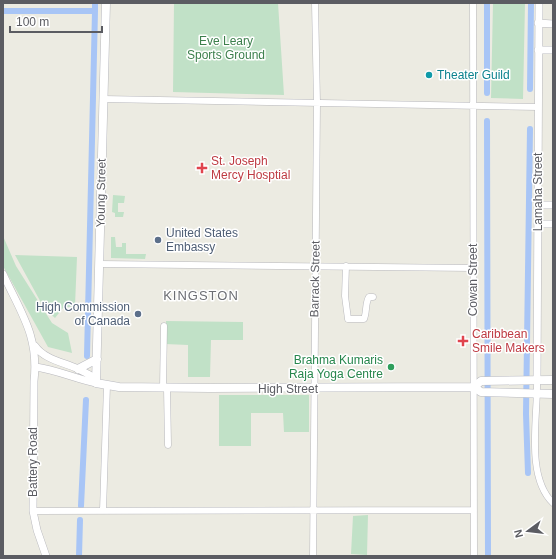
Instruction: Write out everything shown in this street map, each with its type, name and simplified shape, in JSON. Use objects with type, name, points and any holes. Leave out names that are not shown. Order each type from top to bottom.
[{"type":"main road","name":"Young Street","points":[[100,383],[97,359],[106,3]]},
{"type":"main road","points":[[78,369],[97,359]]},
{"type":"main road","points":[[478,390],[481,381],[527,382],[537,380],[553,380]]},
{"type":"main road","name":"High Street","points":[[100,383],[165,388],[478,390],[553,394]]},
{"type":"street","name":"Barrack Street","points":[[313,556],[313,389],[316,266],[317,103],[315,3]]},
{"type":"street","name":"Cowan Street","points":[[473,3],[473,268],[478,390],[474,556]]},
{"type":"street","name":"Lamaha Street","points":[[537,380],[538,3]]},
{"type":"street","points":[[538,23],[553,24]]},
{"type":"street","points":[[538,50],[553,50]]},
{"type":"street","points":[[103,99],[538,107]]},
{"type":"street","points":[[538,205],[553,205]]},
{"type":"street","points":[[538,224],[553,224]]},
{"type":"street","points":[[100,264],[473,268]]},
{"type":"street","points":[[346,266],[345,296],[348,319],[364,319],[367,301],[369,297],[373,297]]},
{"type":"street","name":"Battery Road","points":[[3,274],[29,328],[34,344],[36,367],[34,389],[33,511],[37,530],[46,556]]},
{"type":"street","points":[[164,326],[168,445]]},
{"type":"street","name":"High Street","points":[[34,344],[40,353],[78,369],[100,383]]},
{"type":"street","name":"High Street","points":[[36,367],[50,369],[79,380],[100,383]]},
{"type":"street","points":[[537,380],[536,451],[538,478],[546,496],[553,503]]},
{"type":"street","points":[[100,383],[104,511]]},
{"type":"street","points":[[33,511],[313,512],[474,510]]},
{"type":"green space","name":"Eve Leary Sports Ground","points":[[174,3],[278,3],[284,95],[173,92]]},
{"type":"green space","points":[[493,3],[525,3],[523,99],[491,98]]},
{"type":"green space","points":[[113,195],[125,196],[124,203],[118,203],[118,212],[124,212],[123,217],[115,217],[115,213],[112,212]]},
{"type":"green space","points":[[3,236],[16,266],[52,323],[68,333],[72,353],[48,347],[3,266]]},
{"type":"green space","points":[[111,237],[115,237],[116,247],[122,247],[122,243],[126,243],[126,254],[146,254],[145,259],[111,258]]},
{"type":"green space","points":[[15,255],[77,257],[75,306],[63,308],[55,318],[44,308]]},
{"type":"green space","points":[[166,321],[243,322],[243,340],[211,340],[210,377],[188,377],[188,345],[165,344]]},
{"type":"green space","points":[[219,395],[309,395],[309,432],[284,432],[283,413],[251,413],[251,446],[219,446]]},
{"type":"green space","points":[[368,515],[367,555],[351,554],[353,516]]},
{"type":"waterway","points":[[95,3],[95,11]]},
{"type":"waterway","points":[[487,3],[487,93]]},
{"type":"waterway","points":[[530,89],[531,3]]},
{"type":"waterway","points":[[3,11],[95,11],[87,356]]},
{"type":"waterway","points":[[487,121],[488,556]]},
{"type":"waterway","points":[[528,473],[526,414],[530,129]]},
{"type":"waterway","points":[[81,506],[86,400]]},
{"type":"waterway","points":[[79,556],[80,520]]},
{"type":"place","name":"Theater Guild","points":[[429,75]]},
{"type":"place","name":"St. Joseph Mercy Hosptial","points":[[202,168]]},
{"type":"place","name":"United States Embassy","points":[[158,240]]},
{"type":"place","name":"High Commission of Canada","points":[[138,314]]},
{"type":"place","name":"Caribbean Smile Makers","points":[[463,341]]},
{"type":"place","name":"Brahma Kumaris Raja Yoga Centre","points":[[391,367]]},
{"type":"district","name":"KINGSTON","points":[[201,295]]}]
